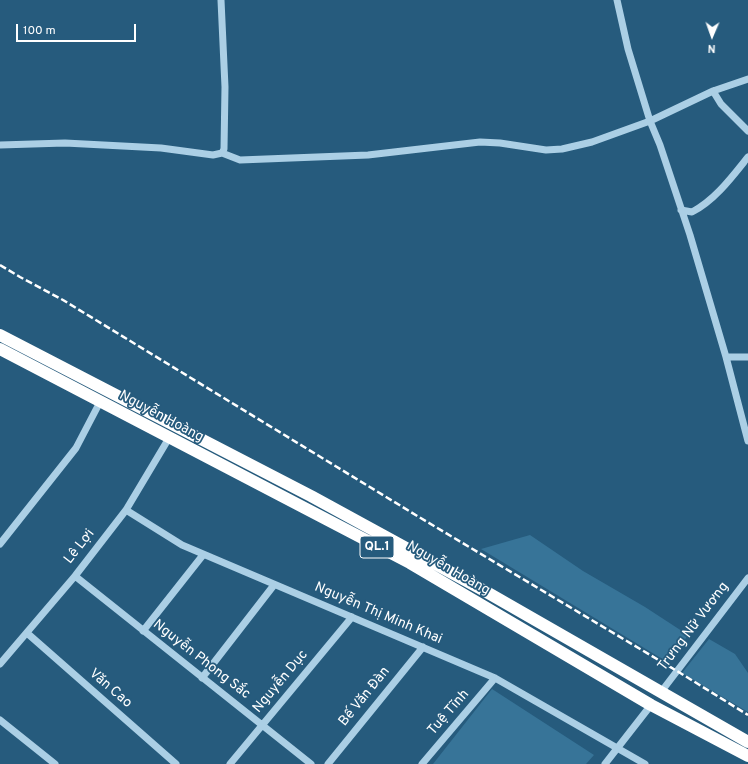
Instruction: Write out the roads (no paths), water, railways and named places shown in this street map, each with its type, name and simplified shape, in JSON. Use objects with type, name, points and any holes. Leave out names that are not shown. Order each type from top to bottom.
[{"type":"highway","name":"Nguyễn Hoàng","points":[[0,335],[325,504],[483,590],[748,742]]},
{"type":"highway","name":"Nguyễn Hoàng","points":[[0,349],[410,564],[651,705],[748,756]]},
{"type":"highway","points":[[651,705],[661,692]]},
{"type":"street","points":[[221,0],[225,87],[224,149],[222,153]]},
{"type":"street","points":[[617,0],[628,49],[650,121],[660,145],[681,210],[726,357],[748,441]]},
{"type":"street","points":[[0,145],[65,143],[161,148],[213,155],[222,153],[240,160],[368,155],[480,142],[500,143],[552,150],[592,142],[650,121],[713,92],[748,79]]},
{"type":"street","points":[[713,92],[721,104],[748,131]]},
{"type":"street","points":[[681,210],[692,212],[702,207],[718,192],[748,157]]},
{"type":"street","points":[[726,357],[748,357]]},
{"type":"street","points":[[0,544],[76,448],[100,402]]},
{"type":"street","name":"Lê Lợi","points":[[0,664],[75,576],[126,510],[169,438]]},
{"type":"street","name":"Nguyễn Thị Minh Khai","points":[[126,510],[182,545],[495,678],[645,764]]},
{"type":"street","points":[[143,631],[204,555]]},
{"type":"street","name":"Nguyễn Phong Sắc","points":[[75,576],[311,764]]},
{"type":"street","name":"Trưng Nữ Vương","points":[[661,692],[748,578]]},
{"type":"street","points":[[202,678],[274,584]]},
{"type":"street","name":"Nguyễn Dục","points":[[230,764],[352,617]]},
{"type":"street","name":"Văn Cao","points":[[27,632],[176,764]]},
{"type":"street","name":"Bế Văn Đàn","points":[[328,764],[424,647]]},
{"type":"street","name":"Tuệ Tĩnh","points":[[422,764],[495,678]]},
{"type":"street","points":[[605,764],[651,705]]},
{"type":"street","points":[[0,720],[55,764]]},
{"type":"railway","points":[[0,265],[63,300],[748,715]]}]
